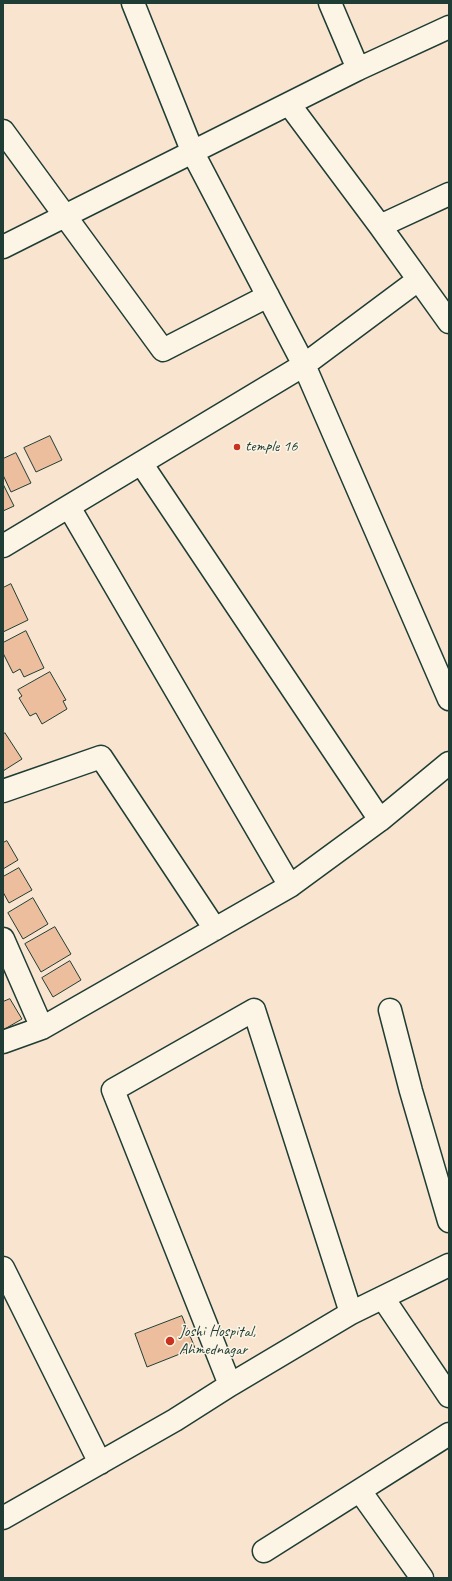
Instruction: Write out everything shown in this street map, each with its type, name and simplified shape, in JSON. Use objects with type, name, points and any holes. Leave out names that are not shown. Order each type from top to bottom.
[{"type":"street","points":[[133,3],[193,153],[304,365],[449,699]]},
{"type":"street","points":[[330,3],[358,69]]},
{"type":"street","points":[[3,247],[358,69],[449,27]]},
{"type":"street","points":[[289,104],[449,322]]},
{"type":"street","points":[[3,131],[163,350],[268,296]]},
{"type":"street","points":[[380,226],[449,194]]},
{"type":"street","points":[[3,546],[304,365],[418,280]]},
{"type":"street","points":[[142,463],[380,820]]},
{"type":"street","points":[[69,506],[290,886]]},
{"type":"street","points":[[3,791],[101,757],[215,929]]},
{"type":"street","points":[[3,1042],[42,1028],[290,886],[380,820],[449,763]]},
{"type":"street","points":[[3,939],[42,1028]]},
{"type":"street","points":[[230,1385],[113,1090],[254,1010],[351,1313]]},
{"type":"street","points":[[390,1010],[411,1092],[449,1221]]},
{"type":"street","points":[[3,1518],[175,1420],[230,1385],[351,1313],[449,1265]]},
{"type":"street","points":[[3,1268],[100,1463]]},
{"type":"street","points":[[383,1298],[449,1396]]},
{"type":"street","points":[[264,1551],[449,1434]]},
{"type":"street","points":[[360,1491],[422,1578]]},
{"type":"building","points":[[50,436],[62,460],[36,472],[24,448]]},
{"type":"building","points":[[16,453],[31,483],[11,492],[3,475],[3,459]]},
{"type":"building","points":[[3,484],[14,506],[3,511]]},
{"type":"building","points":[[11,584],[28,620],[3,632],[3,588]]},
{"type":"building","points":[[26,631],[44,668],[24,677],[20,669],[13,673],[3,653],[3,643]]},
{"type":"building","points":[[50,672],[66,700],[63,701],[67,709],[42,724],[36,713],[30,716],[19,698],[22,696],[18,690]]},
{"type":"building","points":[[5,733],[22,759],[3,771],[3,735]]},
{"type":"building","points":[[7,841],[18,860],[3,869],[3,843]]},
{"type":"building","points":[[19,868],[32,890],[9,903],[3,892],[3,877]]},
{"type":"building","points":[[33,898],[48,924],[23,939],[8,913]]},
{"type":"building","points":[[55,927],[71,954],[41,972],[25,944]]},
{"type":"building","points":[[70,961],[81,980],[53,997],[42,978]]},
{"type":"building","points":[[10,999],[22,1019],[3,1030],[3,1002]]},
{"type":"building","points":[[182,1316],[195,1348],[147,1367],[135,1334]]},
{"type":"place","name":"temple 16","points":[[237,447]]},
{"type":"place","name":"Joshi Hospital, Ahmednagar","points":[[170,1341]]}]
